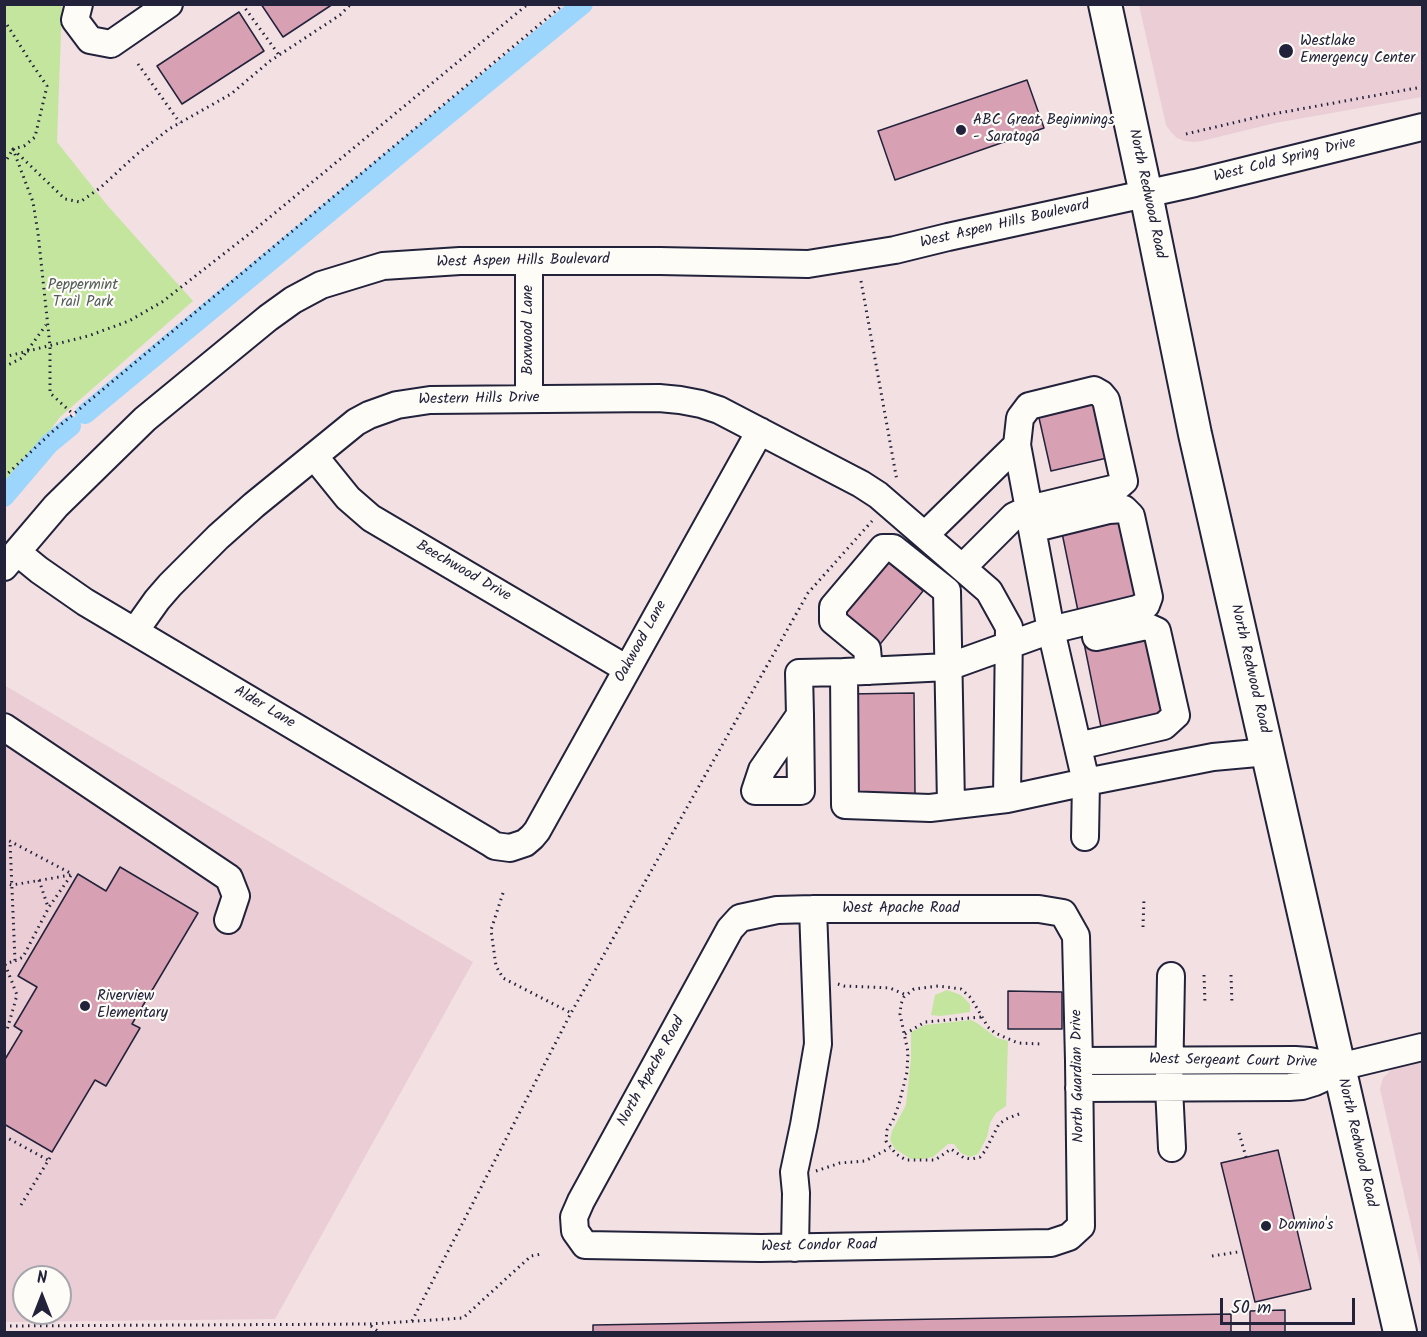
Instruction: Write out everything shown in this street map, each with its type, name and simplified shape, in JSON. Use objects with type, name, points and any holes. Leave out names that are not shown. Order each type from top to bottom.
[{"type":"main road","name":"North Redwood Road","points":[[1105,4],[1193,423],[1400,1332]]},
{"type":"street","points":[[79,4],[75,20],[90,40],[111,44],[169,4]]},
{"type":"street","name":"West Cold Spring Drive","points":[[1146,194],[1422,127]]},
{"type":"street","name":"West Aspen Hills Boulevard","points":[[11,560],[56,506],[145,419],[268,318],[292,300],[321,285],[383,266],[460,261],[808,264],[895,250],[1146,194]]},
{"type":"street","name":"Boxwood Lane","points":[[529,261],[529,399]]},
{"type":"street","points":[[1030,519],[1116,488],[1124,481],[1106,400],[1094,390],[1029,406],[1020,418],[1017,445],[1030,519],[1053,638],[1086,782],[1085,837]]},
{"type":"street","name":"Western Hills Drive","points":[[135,631],[170,585],[218,537],[356,422],[376,412],[398,405],[430,400],[659,398],[701,404],[718,410],[861,484],[925,535],[989,591],[1009,627],[1007,799]]},
{"type":"street","name":"Oakwood Lane","points":[[517,846],[537,831],[760,431]]},
{"type":"street","points":[[925,535],[1017,445]]},
{"type":"street","name":"Beechwood Drive","points":[[314,456],[348,498],[371,518],[627,669]]},
{"type":"street","points":[[963,567],[1014,516],[1030,519],[1124,509],[1131,516],[1149,597],[1146,605],[1053,638]]},
{"type":"street","points":[[869,671],[867,649],[833,621],[833,607],[883,548],[893,548],[947,591],[951,805]]},
{"type":"street","name":"Alder Lane","points":[[11,560],[62,587],[489,842],[502,848],[517,846]]},
{"type":"street","points":[[800,715],[800,673],[948,667],[1009,644],[1146,626],[1157,631],[1176,715],[1164,726],[1078,746]]},
{"type":"street","points":[[843,672],[845,805],[930,808],[1007,799],[1213,757],[1268,752]]},
{"type":"street","points":[[4,727],[229,878],[236,896],[228,920]]},
{"type":"street","points":[[795,1248],[794,1172],[818,1044],[813,909]]},
{"type":"street","name":"West Apache Road","points":[[740,918],[777,910],[813,909],[1039,909],[1063,913]]},
{"type":"street","name":"North Guardian Drive","points":[[1063,913],[1076,936],[1079,1060],[1081,1226],[1069,1237]]},
{"type":"street","name":"North Apache Road","points":[[575,1231],[574,1217],[581,1201],[730,929],[740,918]]},
{"type":"street","points":[[1171,976],[1169,1088],[1172,1148]]},
{"type":"street","points":[[1339,1067],[1422,1047]]},
{"type":"street","name":"West Sergeant Court Drive","points":[[1079,1060],[1295,1060],[1339,1067]]},
{"type":"street","name":"West Sergeant Court Drive","points":[[1079,1088],[1302,1086],[1328,1076],[1339,1067]]},
{"type":"street","name":"West Condor Road","points":[[575,1231],[585,1245],[795,1248],[1051,1243],[1069,1237]]},
{"type":"path","points":[[242,4],[279,55]]},
{"type":"path","points":[[13,149],[65,199],[80,202],[100,188],[169,129],[231,94],[279,55],[340,15],[351,4]]},
{"type":"path","points":[[4,357],[88,336],[129,321],[162,302],[253,231],[528,4]]},
{"type":"path","points":[[4,477],[73,414],[564,4]]},
{"type":"path","points":[[4,20],[47,86],[35,137],[24,146],[13,149],[5,162]]},
{"type":"path","points":[[138,64],[180,123]]},
{"type":"path","points":[[1186,134],[1273,114],[1422,87]]},
{"type":"path","points":[[13,149],[33,202],[42,256],[50,346],[50,393],[73,414]]},
{"type":"path","points":[[412,1322],[571,1013],[808,593],[886,504],[861,281]]},
{"type":"path","points":[[4,368],[22,357],[47,323]]},
{"type":"path","points":[[4,838],[72,874]]},
{"type":"path","points":[[10,841],[15,961]]},
{"type":"path","points":[[4,883],[12,885],[72,874]]},
{"type":"path","points":[[4,1033],[7,1030],[17,995],[5,964],[23,957],[49,907],[72,874]]},
{"type":"path","points":[[39,880],[49,907]]},
{"type":"path","points":[[504,893],[491,930],[496,966],[503,978],[571,1013]]},
{"type":"path","points":[[1143,927],[1144,898]]},
{"type":"path","points":[[1204,975],[1205,1004]]},
{"type":"path","points":[[1231,975],[1232,1004]]},
{"type":"path","points":[[836,983],[844,986],[891,988],[906,996]]},
{"type":"path","points":[[1019,1114],[999,1124],[980,1157],[964,1158],[951,1149],[935,1160],[906,1160],[896,1154],[886,1141],[887,1130],[899,1104],[907,1072],[908,1052],[900,1004],[914,989],[938,986],[961,989],[971,998],[981,1017],[995,1033],[1018,1043],[1042,1044]]},
{"type":"path","points":[[905,1034],[925,1022],[981,1017]]},
{"type":"path","points":[[1239,1133],[1246,1157]]},
{"type":"path","points":[[5,1137],[48,1160]]},
{"type":"path","points":[[811,1172],[840,1163],[865,1161],[890,1148]]},
{"type":"path","points":[[21,1205],[51,1156]]},
{"type":"path","points":[[1212,1256],[1239,1252]]},
{"type":"path","points":[[4,1326],[370,1324],[463,1318],[531,1256],[541,1254]]},
{"type":"path","points":[[265,1319],[265,1324]]},
{"type":"path","points":[[370,1324],[379,1332]]},
{"type":"shaded area","name":"Westlake Emergency Center","points":[[1139,5],[1422,5],[1422,97],[1275,123],[1202,141],[1185,141],[1177,138],[1166,125]]},
{"type":"shaded area","points":[[4,685],[473,962],[275,1319],[72,1321],[72,1265],[12,1265],[12,1322],[5,1322]]},
{"type":"shaded area","points":[[1422,1061],[1422,1273],[1380,1089],[1383,1078],[1392,1069]]},
{"type":"green space","name":"Peppermint Trail Park","points":[[5,4],[62,5],[57,142],[107,205],[193,301],[60,417],[5,492]]},
{"type":"green space","points":[[947,990],[961,995],[970,1004],[970,1012],[931,1015],[935,995]]},
{"type":"green space","points":[[971,1020],[997,1038],[1008,1041],[1006,1106],[996,1113],[990,1123],[987,1137],[978,1154],[970,1157],[961,1153],[954,1144],[948,1144],[933,1157],[911,1159],[895,1149],[890,1140],[892,1131],[906,1105],[911,1059],[911,1032],[925,1025]]},
{"type":"building","points":[[261,4],[333,4],[283,37]]},
{"type":"building","points":[[239,12],[264,51],[182,104],[157,66]]},
{"type":"building","name":"ABC Great Beginnings - Saratoga","points":[[1027,80],[1044,128],[895,180],[878,131]]},
{"type":"building","points":[[1093,397],[1107,458],[1051,471],[1037,409]]},
{"type":"building","points":[[1121,516],[1139,599],[1078,611],[1061,528]]},
{"type":"building","points":[[884,559],[923,591],[877,648],[838,617]]},
{"type":"building","points":[[1148,630],[1165,714],[1101,727],[1084,643]]},
{"type":"building","points":[[914,693],[915,795],[849,795],[848,694]]},
{"type":"building","name":"Riverview Elementary","points":[[120,867],[198,913],[132,1024],[140,1028],[106,1086],[95,1080],[52,1152],[4,1124],[4,1061],[22,1031],[14,1026],[37,987],[18,976],[78,874],[106,891]]},
{"type":"building","points":[[1008,991],[1062,992],[1062,1029],[1008,1029]]},
{"type":"building","points":[[1278,1150],[1311,1289],[1255,1302],[1221,1163]]},
{"type":"building","points":[[1285,1310],[1285,1332],[1250,1332],[1250,1311]]},
{"type":"building","points":[[1231,1314],[1231,1332],[593,1332],[593,1325]]},
{"type":"waterway","points":[[85,414],[583,4]]},
{"type":"waterway","points":[[4,497],[49,444],[71,426]]},
{"type":"place","name":"Westlake Emergency Center","points":[[1286,51]]},
{"type":"place","name":"ABC Great Beginnings - Saratoga","points":[[961,130]]},
{"type":"place","name":"Riverview Elementary","points":[[85,1006]]},
{"type":"place","name":"Domino's","points":[[1266,1226]]}]
